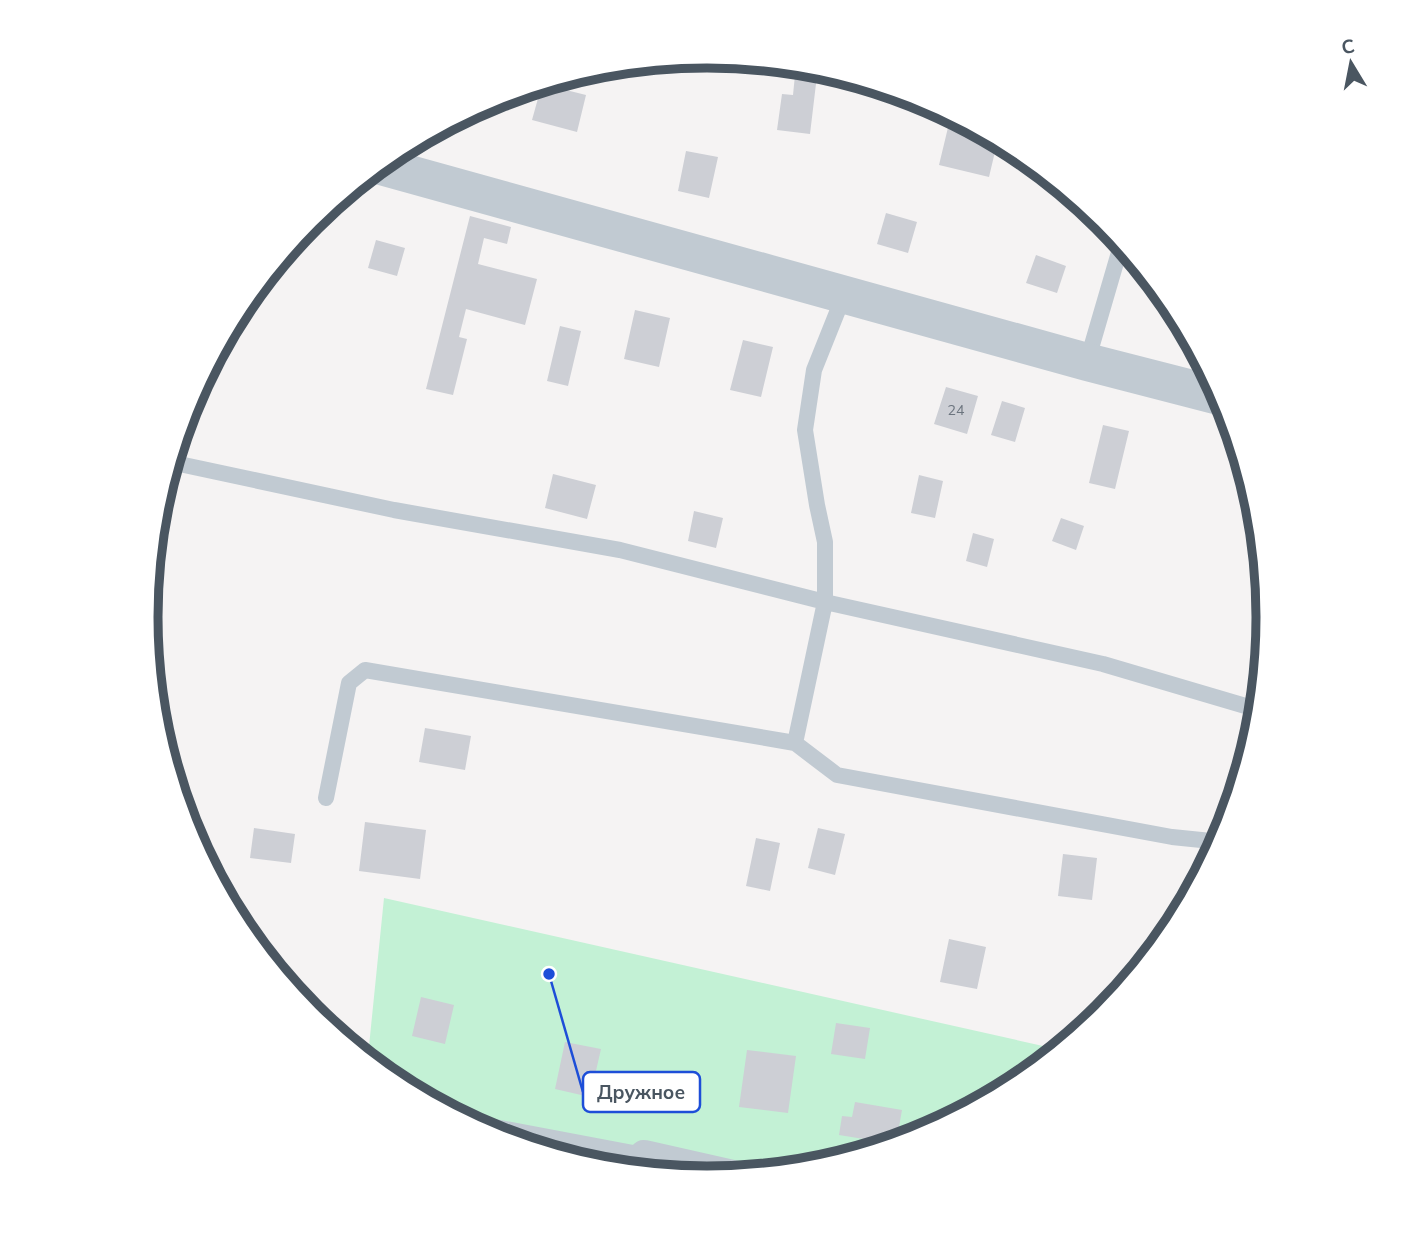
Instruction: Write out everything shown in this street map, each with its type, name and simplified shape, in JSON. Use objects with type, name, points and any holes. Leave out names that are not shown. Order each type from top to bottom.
[{"type":"street","points":[[391,169],[1208,393]]},
{"type":"lane","points":[[1087,362],[1119,254]]},
{"type":"lane","points":[[795,743],[825,603],[825,542],[805,430],[814,370],[844,295]]},
{"type":"lane","points":[[180,464],[394,510],[620,550],[825,603],[1103,664],[1249,707]]},
{"type":"lane","points":[[326,798],[349,683],[365,670],[795,743],[837,775],[1172,837],[1208,841]]},
{"type":"lane","points":[[525,1136],[628,1161]]},
{"type":"green space","points":[[384,898],[1048,1047],[982,1093],[884,1138],[779,1162],[707,1167],[635,1162],[530,1138],[432,1093],[369,1049]]},
{"type":"building","points":[[795,76],[816,80],[810,134],[777,130],[782,94],[793,95]]},
{"type":"building","points":[[560,88],[586,95],[577,132],[532,120],[539,94]]},
{"type":"building","points":[[949,124],[995,150],[989,177],[939,165]]},
{"type":"building","points":[[686,151],[718,157],[709,198],[678,191]]},
{"type":"building","points":[[886,213],[917,222],[908,253],[877,244]]},
{"type":"building","points":[[470,216],[511,227],[507,244],[484,238],[478,264],[537,279],[525,325],[466,309],[459,337],[467,339],[453,395],[426,389]]},
{"type":"building","points":[[376,240],[405,248],[397,276],[368,268]]},
{"type":"building","points":[[1036,255],[1066,266],[1057,293],[1026,283]]},
{"type":"building","points":[[635,310],[670,318],[659,367],[624,359]]},
{"type":"building","points":[[560,326],[581,331],[568,386],[547,381]]},
{"type":"building","points":[[743,340],[773,347],[761,397],[730,390]]},
{"type":"building","points":[[946,387],[978,396],[967,434],[934,424]]},
{"type":"building","points":[[1002,401],[1025,408],[1015,442],[991,435]]},
{"type":"building","points":[[1103,425],[1129,431],[1115,489],[1089,483]]},
{"type":"building","points":[[553,474],[596,485],[587,519],[545,508]]},
{"type":"building","points":[[919,475],[943,481],[935,518],[911,513]]},
{"type":"building","points":[[694,511],[723,518],[716,548],[688,541]]},
{"type":"building","points":[[1061,518],[1084,526],[1076,550],[1052,541]]},
{"type":"building","points":[[973,533],[994,539],[987,567],[966,561]]},
{"type":"building","points":[[425,728],[471,736],[465,770],[419,762]]},
{"type":"building","points":[[365,822],[426,830],[420,879],[359,871]]},
{"type":"building","points":[[254,828],[295,834],[291,863],[250,858]]},
{"type":"building","points":[[818,828],[845,834],[835,875],[808,868]]},
{"type":"building","points":[[756,838],[780,843],[770,891],[746,886]]},
{"type":"building","points":[[1063,854],[1097,858],[1092,900],[1058,896]]},
{"type":"building","points":[[949,939],[986,947],[977,989],[940,982]]},
{"type":"building","points":[[421,997],[454,1005],[445,1044],[412,1036]]},
{"type":"building","points":[[836,1023],[870,1028],[865,1059],[831,1054]]},
{"type":"building","points":[[565,1042],[601,1049],[590,1097],[555,1089]]},
{"type":"building","points":[[747,1050],[796,1056],[788,1113],[739,1107]]},
{"type":"building","points":[[855,1102],[902,1110],[899,1127],[909,1128],[875,1141],[839,1135],[842,1116],[852,1117]]},
{"type":"place","name":"Дружное","points":[[549,974]]}]
